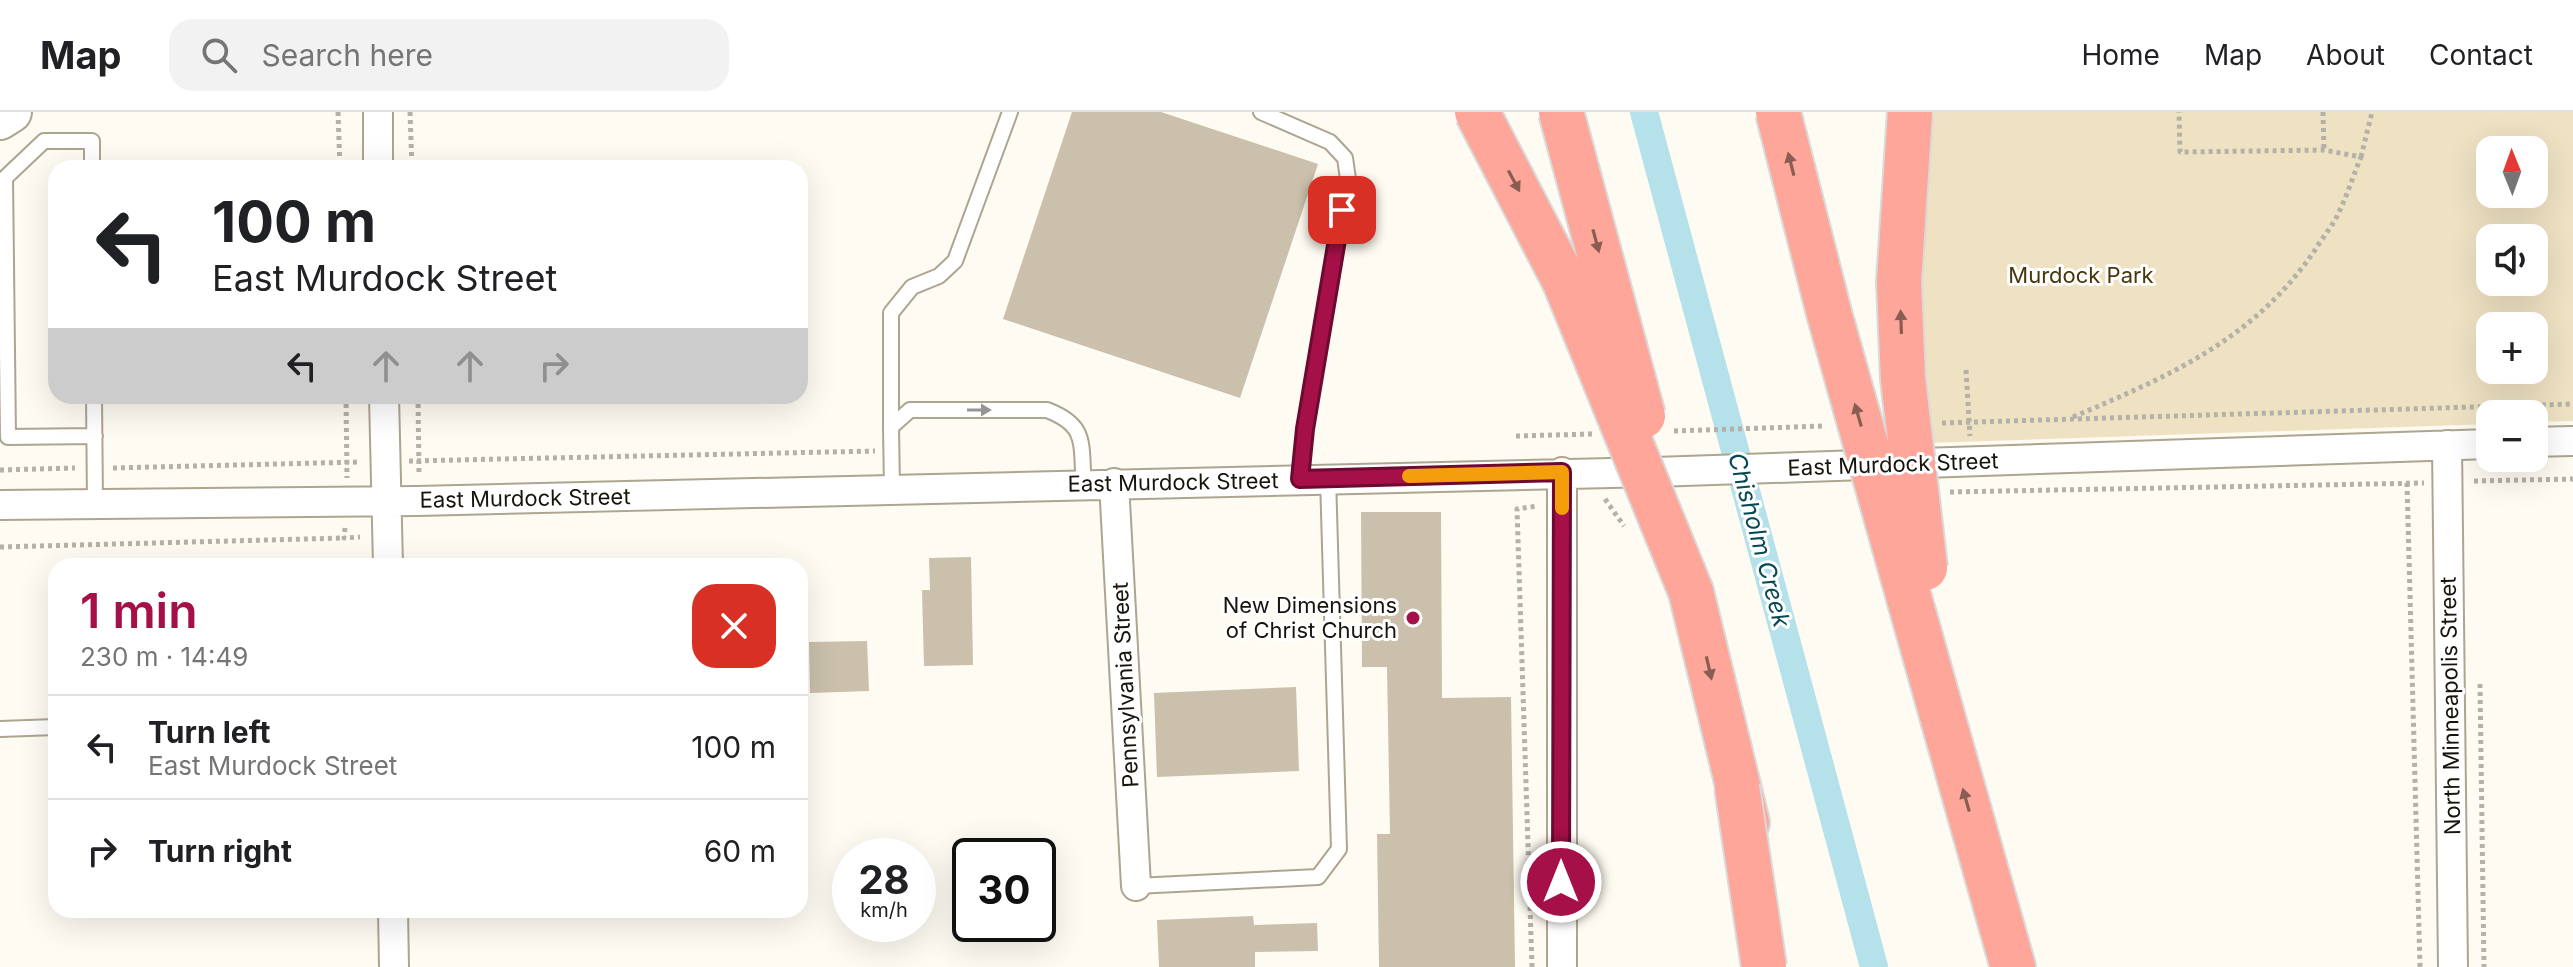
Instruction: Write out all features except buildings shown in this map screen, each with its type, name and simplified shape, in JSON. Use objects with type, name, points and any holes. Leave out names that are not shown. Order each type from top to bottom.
[{"type":"highway","points":[[1477,112],[1565,282],[1691,592]]},
{"type":"highway","points":[[1561,112],[1691,592],[1737,787],[1786,967]]},
{"type":"highway","points":[[1778,112],[1829,313],[2013,967]]},
{"type":"highway","points":[[1910,112],[1899,282],[1903,379],[1914,494],[1947,733]]},
{"type":"highway","points":[[1737,787],[1764,967]]},
{"type":"highway","points":[[1985,867],[2024,967]]},
{"type":"street","points":[[0,119],[11,112]]},
{"type":"street","points":[[378,112],[378,160]]},
{"type":"street","points":[[384,404],[388,558]]},
{"type":"street","points":[[2548,442],[2573,441]]},
{"type":"street","name":"East Murdock Street","points":[[0,505],[387,501],[1655,472],[2476,444]]},
{"type":"street","name":"North Minneapolis Street","points":[[2447,445],[2453,967]]},
{"type":"street","points":[[1562,472],[1562,967]]},
{"type":"street","name":"Pennsylvania Street","points":[[1114,483],[1136,886]]},
{"type":"street","points":[[393,918],[394,967]]},
{"type":"lane","points":[[892,489],[891,313],[912,287],[939,276],[955,261],[1010,112]]},
{"type":"lane","points":[[1136,886],[1318,877],[1339,849],[1314,479],[1305,429],[1348,179],[1345,158],[1330,142],[1261,112]]},
{"type":"lane","points":[[92,160],[92,141],[44,141],[5,178],[4,417],[8,437],[95,436]]},
{"type":"lane","points":[[94,404],[95,504]]},
{"type":"lane","points":[[891,427],[910,410],[1047,410],[1066,417],[1079,431],[1084,484]]},
{"type":"lane","points":[[0,729],[48,727]]},
{"type":"path","points":[[338,112],[340,160]]},
{"type":"path","points":[[410,112],[412,160]]},
{"type":"path","points":[[2179,112],[2180,152],[2324,150],[2361,157]]},
{"type":"path","points":[[2323,112],[2324,150]]},
{"type":"path","points":[[2068,419],[2149,384],[2226,342],[2270,305],[2305,264],[2337,217],[2361,157],[2372,112]]},
{"type":"path","points":[[1966,370],[1970,441]]},
{"type":"path","points":[[418,404],[420,461]]},
{"type":"path","points":[[1939,423],[2573,404]]},
{"type":"path","points":[[1669,431],[1789,428]]},
{"type":"path","points":[[0,470],[891,450]]},
{"type":"path","points":[[1947,492],[2573,479]]},
{"type":"path","points":[[2477,481],[2477,497]]},
{"type":"path","points":[[2407,483],[2420,967]]},
{"type":"path","points":[[1517,509],[1532,967]]},
{"type":"path","points":[[0,547],[344,538]]},
{"type":"path","points":[[2480,669],[2484,967]]},
{"type":"green space","name":"Murdock Park","points":[[1928,112],[2573,112],[2573,421],[2548,422],[2548,400],[2476,400],[2476,424],[1927,443],[1916,352]]},
{"type":"waterway","name":"Chisholm Creek","points":[[1644,112],[1874,967]]},
{"type":"slow traffic","points":[[1409,476],[1562,472],[1562,508]]},
{"type":"place","name":"New Dimensions of Christ Church","points":[[1413,618]]},
{"type":"route","points":[[1342,210],[1305,429],[1300,479],[1562,472],[1561,882]]}]
